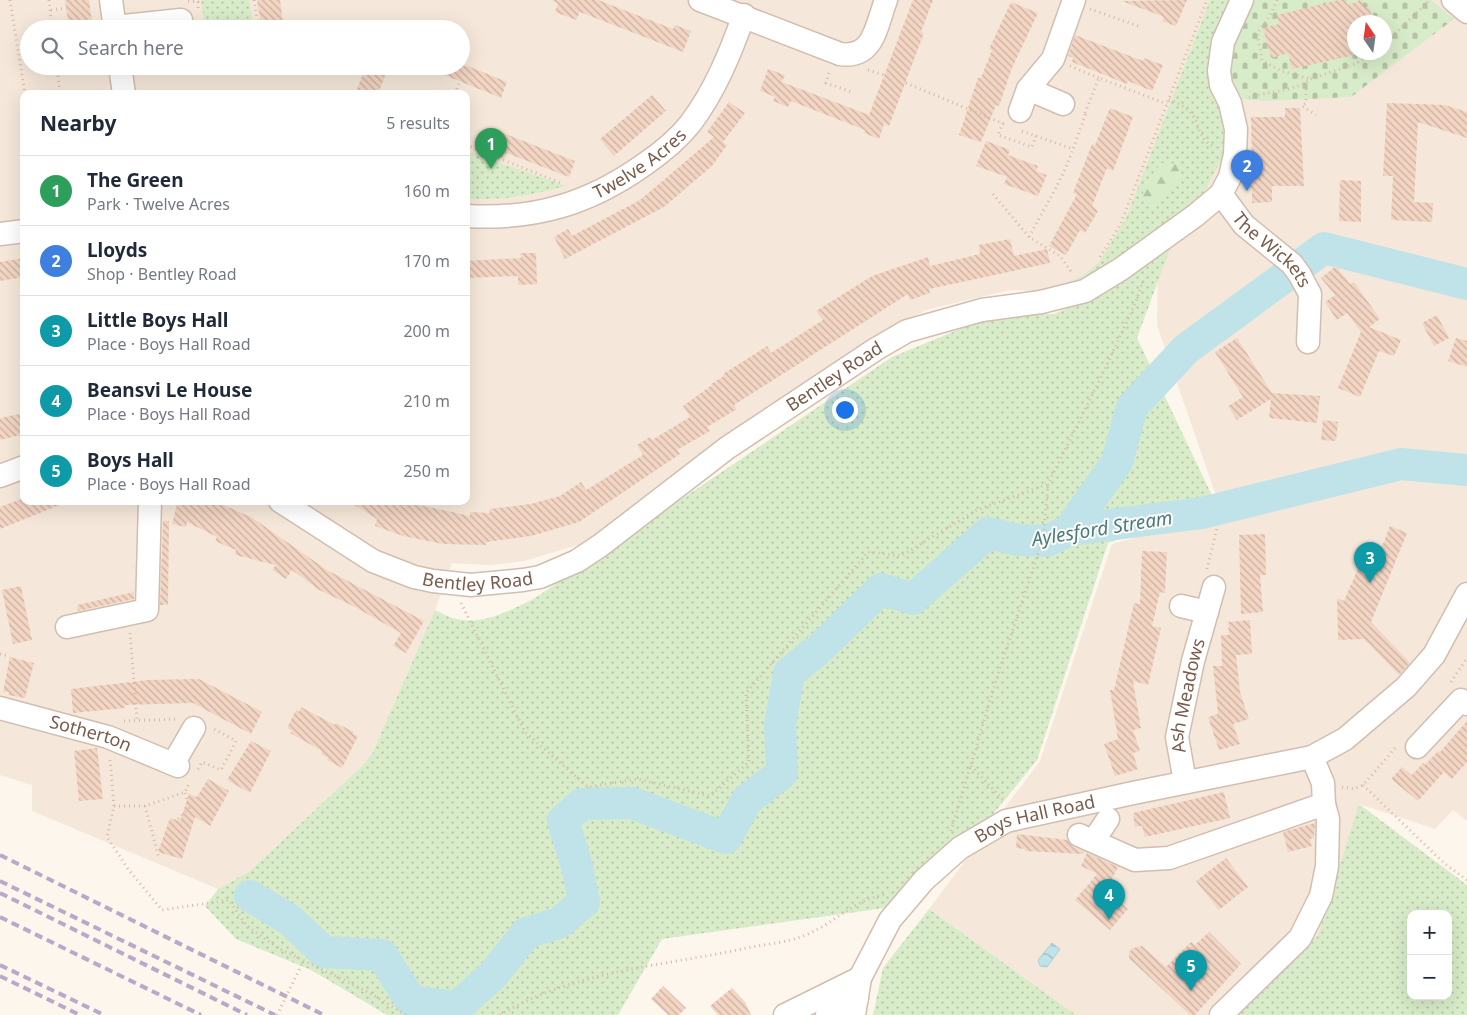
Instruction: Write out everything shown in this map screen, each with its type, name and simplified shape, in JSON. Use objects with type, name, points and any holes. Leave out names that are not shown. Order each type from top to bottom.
[{"type":"street","points":[[111,0],[114,20]]},
{"type":"street","points":[[700,0],[744,15],[840,54],[855,55],[865,50],[886,0]]},
{"type":"street","name":"Bentley Road","points":[[286,505],[372,561],[414,577],[452,584],[489,584],[524,580],[549,574],[577,561],[601,545],[727,448],[876,349],[907,332],[982,310],[1041,302],[1085,290],[1128,263],[1196,215],[1221,194],[1230,176],[1235,154],[1236,129],[1230,103],[1221,85],[1220,55],[1223,42],[1242,0]]},
{"type":"street","points":[[1453,0],[1467,12]]},
{"type":"street","points":[[1011,117],[1028,89],[1053,60],[1074,1]]},
{"type":"street","name":"Twelve Acres","points":[[470,216],[530,215],[574,203],[615,184],[653,158],[689,125],[712,90],[744,15]]},
{"type":"street","points":[[121,75],[123,90]]},
{"type":"street","points":[[1028,89],[1063,104]]},
{"type":"street","name":"The Wickets","points":[[1221,194],[1244,225],[1296,270],[1310,294],[1308,342]]},
{"type":"street","points":[[0,234],[20,231]]},
{"type":"street","points":[[0,476],[20,468]]},
{"type":"street","points":[[67,627],[147,610],[150,505]]},
{"type":"street","name":"Ash Meadows","points":[[1185,782],[1177,737],[1193,661],[1214,587]]},
{"type":"street","name":"Boys Hall Road","points":[[857,997],[890,920],[924,880],[960,848],[1006,821],[1185,782],[1312,757],[1345,739],[1406,687],[1434,655],[1467,594]]},
{"type":"street","points":[[1181,606],[1207,612]]},
{"type":"street","points":[[1417,747],[1461,700],[1467,704]]},
{"type":"street","name":"Sotherton","points":[[0,708],[108,737],[175,765]]},
{"type":"street","points":[[175,765],[194,728]]},
{"type":"street","points":[[1221,1015],[1300,938],[1321,896],[1327,866],[1328,819],[1324,804],[1323,783],[1312,757]]},
{"type":"street","name":"Boys Hall Road","points":[[1108,819],[1087,838],[1135,860],[1169,858],[1324,804]]},
{"type":"street","points":[[785,1015],[857,997]]},
{"type":"street","points":[[827,1015],[857,997]]},
{"type":"path","points":[[10,0],[20,63]]},
{"type":"path","points":[[49,0],[52,20]]},
{"type":"path","points":[[254,0],[257,20]]},
{"type":"path","points":[[1094,263],[1120,225],[1207,0]]},
{"type":"path","points":[[1277,0],[1272,12],[1257,34],[1262,60],[1281,72],[1310,79],[1355,64],[1361,60]]},
{"type":"path","points":[[1392,36],[1430,0]]},
{"type":"path","points":[[1074,1],[1138,26]]},
{"type":"path","points":[[51,10],[66,8]]},
{"type":"path","points":[[1053,60],[1167,104]]},
{"type":"path","points":[[867,70],[885,75]]},
{"type":"path","points":[[829,73],[826,83],[852,92]]},
{"type":"path","points":[[22,75],[24,90]]},
{"type":"path","points":[[57,75],[59,90]]},
{"type":"path","points":[[1063,104],[1086,113],[1100,78]]},
{"type":"path","points":[[1310,79],[1306,84],[1306,102],[1302,106],[1316,115]]},
{"type":"path","points":[[456,90],[459,83]]},
{"type":"path","points":[[1230,103],[1238,103],[1266,92],[1306,84]]},
{"type":"path","points":[[1169,100],[1181,104],[1190,112],[1204,141],[1235,154]]},
{"type":"path","points":[[1011,117],[998,135],[1032,147],[1036,136]]},
{"type":"path","points":[[470,147],[569,186]]},
{"type":"path","points":[[1029,237],[1049,198],[1057,188],[1073,149]]},
{"type":"path","points":[[993,194],[1029,237],[1060,256],[1075,278],[1082,274]]},
{"type":"path","points":[[950,834],[997,677],[1040,548],[1044,531],[1048,484],[1135,304],[1144,276]]},
{"type":"path","points":[[452,584],[525,732],[588,787],[638,779],[710,796],[749,762],[746,692],[868,552],[901,556],[977,510],[1048,484]]},
{"type":"path","points":[[1214,587],[1205,580],[1217,528]]},
{"type":"path","points":[[129,614],[137,720]]},
{"type":"path","points":[[0,654],[10,656]]},
{"type":"path","points":[[108,737],[114,806],[107,837],[128,869],[162,910],[229,900],[247,926],[278,948],[303,962],[370,993],[406,1015]]},
{"type":"path","points":[[114,806],[145,806],[185,792],[195,774],[175,765]]},
{"type":"path","points":[[970,766],[1010,807]]},
{"type":"path","points":[[1363,785],[1445,864],[1467,880]]},
{"type":"path","points":[[178,819],[189,808],[185,792]]},
{"type":"path","points":[[145,806],[159,858]]},
{"type":"path","points":[[500,1015],[526,999],[612,973],[730,952],[803,936],[872,896],[893,893]]},
{"type":"path","points":[[277,1015],[303,962]]},
{"type":"shaded area","points":[[0,0],[1467,0],[1467,821],[1453,810],[1435,829],[1359,804],[1318,935],[1229,1015],[1076,1015],[929,909],[1040,761],[1112,544],[1222,513],[1157,325],[1158,248],[1081,283],[1055,291],[1010,290],[926,310],[875,339],[585,543],[524,561],[491,565],[452,563],[435,610],[372,754],[362,766],[250,871],[218,889],[32,811],[32,785],[0,775]]},
{"type":"green space","points":[[201,0],[249,0],[252,20],[204,20]]},
{"type":"green space","points":[[1210,0],[1230,0],[1222,158],[1205,191],[1190,205],[1122,255],[1088,277],[1063,286],[1083,276],[1100,261],[1126,218]]},
{"type":"green space","points":[[1254,0],[1431,0],[1454,19],[1351,97],[1268,101],[1241,99],[1229,82],[1225,60]]},
{"type":"green space","points":[[470,152],[566,186],[516,197],[470,199]]},
{"type":"green space","points":[[1161,163],[1179,164],[1182,179],[1152,206],[1141,201],[1145,184]]},
{"type":"green space","points":[[1171,246],[1137,338],[1216,504],[1108,543],[1037,760],[921,903],[662,939],[618,1015],[387,1015],[311,970],[236,939],[205,906],[218,889],[250,871],[362,766],[372,754],[435,610],[448,617],[467,621],[487,618],[517,607],[535,598],[892,357],[977,322],[1033,314],[1054,314],[1085,301]]},
{"type":"green space","points":[[1359,804],[1467,885],[1467,1015],[1229,1015],[1318,935]]},
{"type":"green space","points":[[929,909],[1076,1015],[873,1015],[883,968]]},
{"type":"water","points":[[1052,943],[1060,949],[1047,967],[1040,966],[1038,960]]},
{"type":"building","points":[[65,0],[89,0],[92,20],[68,20]]},
{"type":"building","points":[[257,0],[280,0],[283,20],[260,20]]},
{"type":"building","points":[[552,0],[598,0],[673,29],[675,25],[691,31],[683,52],[580,12],[576,20],[555,12],[558,4]]},
{"type":"building","points":[[913,0],[933,0],[921,32],[924,33],[889,126],[884,124],[879,139],[864,133],[865,130],[791,101],[788,107],[773,101],[775,97],[760,91],[768,69],[785,75],[782,82],[869,115]]},
{"type":"building","points":[[1187,0],[1176,26],[1162,21],[1164,17],[1122,1]]},
{"type":"building","points":[[1339,0],[1346,0],[1347,5],[1362,0],[1364,8],[1369,6],[1371,15],[1347,15],[1347,57],[1292,69],[1288,53],[1271,58],[1263,28],[1279,24],[1277,15]]},
{"type":"building","points":[[1011,2],[1038,13],[1012,68],[999,106],[996,105],[981,142],[959,135],[978,78],[981,78],[992,50],[989,49]]},
{"type":"building","points":[[1075,35],[1143,61],[1144,58],[1163,65],[1152,91],[1128,81],[1127,84],[1072,62],[1073,58],[1068,56]]},
{"type":"building","points":[[470,67],[507,82],[501,98],[444,75],[470,75]]},
{"type":"building","points":[[362,75],[385,75],[380,90],[357,90]]},
{"type":"building","points":[[652,95],[666,111],[614,156],[600,139]]},
{"type":"building","points":[[729,102],[745,113],[723,142],[727,145],[712,166],[664,207],[565,259],[554,237],[568,229],[572,236],[640,200],[714,137],[707,132]]},
{"type":"building","points":[[1387,103],[1445,105],[1467,112],[1467,138],[1418,122],[1414,202],[1433,203],[1432,222],[1391,220],[1393,176],[1383,176]]},
{"type":"building","points":[[1110,108],[1133,117],[1113,171],[1107,168],[1092,206],[1098,211],[1085,233],[1080,230],[1066,255],[1049,246],[1077,194],[1073,193],[1092,144],[1095,145]]},
{"type":"building","points":[[1285,108],[1300,108],[1304,186],[1272,186],[1272,202],[1252,203],[1252,188],[1247,188],[1246,166],[1252,166],[1251,117],[1285,117]]},
{"type":"building","points":[[495,130],[575,161],[569,177],[504,152],[502,158],[486,151]]},
{"type":"building","points":[[986,141],[1010,150],[1008,155],[1038,166],[1036,171],[1047,175],[1038,196],[1004,184],[1007,177],[976,166]]},
{"type":"building","points":[[1340,180],[1361,181],[1361,222],[1339,221]]},
{"type":"building","points":[[1010,239],[1014,256],[1047,249],[1050,263],[929,289],[930,293],[910,300],[908,294],[734,405],[737,409],[707,427],[710,431],[677,450],[680,454],[579,522],[531,536],[486,542],[486,545],[443,544],[403,536],[375,526],[377,519],[354,505],[419,505],[470,516],[470,512],[490,513],[489,509],[531,504],[560,496],[581,482],[586,490],[643,455],[637,445],[650,437],[652,440],[690,417],[683,406],[724,376],[723,374],[767,346],[771,353],[823,320],[816,311],[872,276],[928,257],[930,266],[980,254],[979,245]]},
{"type":"building","points":[[520,253],[536,253],[537,284],[518,285],[518,276],[470,278],[470,261],[521,258]]},
{"type":"building","points":[[20,259],[20,278],[0,281],[0,262]]},
{"type":"building","points":[[1336,266],[1350,284],[1354,282],[1380,319],[1369,327],[1401,340],[1394,356],[1379,351],[1360,397],[1338,388],[1361,332],[1347,313],[1337,320],[1325,302],[1335,295],[1321,278]]},
{"type":"building","points":[[1437,315],[1449,338],[1434,346],[1422,323]]},
{"type":"building","points":[[1237,338],[1272,393],[1320,396],[1317,423],[1269,418],[1271,399],[1237,420],[1228,406],[1243,397],[1215,352]]},
{"type":"building","points":[[1456,338],[1467,341],[1467,367],[1448,361]]},
{"type":"building","points":[[20,414],[20,435],[0,440],[0,418]]},
{"type":"building","points":[[1323,420],[1338,422],[1336,441],[1321,440]]},
{"type":"building","points":[[20,500],[20,505],[60,505],[0,529],[0,507]]},
{"type":"building","points":[[177,505],[223,505],[251,517],[327,570],[424,621],[406,653],[393,646],[401,633],[353,606],[319,590],[292,570],[286,579],[272,570],[276,565],[235,555],[236,550],[215,541],[217,537],[187,522],[186,527],[172,524]]},
{"type":"building","points":[[163,521],[169,521],[168,605],[160,605]]},
{"type":"building","points":[[1390,526],[1407,533],[1371,622],[1410,663],[1399,675],[1364,639],[1338,640],[1337,598],[1344,601],[1363,557],[1376,562]]},
{"type":"building","points":[[1265,534],[1266,575],[1260,575],[1263,612],[1241,614],[1239,535]]},
{"type":"building","points":[[1142,551],[1167,552],[1165,593],[1160,592],[1152,626],[1161,628],[1148,685],[1133,681],[1141,728],[1133,730],[1140,751],[1133,753],[1138,769],[1115,776],[1104,744],[1118,739],[1110,690],[1114,690],[1134,603],[1140,604]]},
{"type":"building","points":[[21,586],[32,640],[13,644],[2,590]]},
{"type":"building","points":[[134,592],[134,599],[78,611],[77,605]]},
{"type":"building","points":[[1250,620],[1252,654],[1236,655],[1240,692],[1249,719],[1233,724],[1240,744],[1219,750],[1208,717],[1218,714],[1213,666],[1222,666],[1221,635],[1229,635],[1228,622]]},
{"type":"building","points":[[10,657],[34,663],[25,698],[8,695],[9,692],[3,692]]},
{"type":"building","points":[[199,679],[262,712],[251,734],[193,703],[125,705],[125,708],[73,713],[71,689],[148,680]]},
{"type":"building","points":[[301,707],[335,725],[336,723],[354,732],[353,734],[358,736],[342,768],[327,760],[328,758],[321,754],[322,751],[290,733],[292,731],[287,728],[296,710],[299,712]]},
{"type":"building","points":[[1467,721],[1467,762],[1452,779],[1444,772],[1418,801],[1391,779],[1402,767],[1412,775],[1423,763],[1425,765],[1438,751],[1440,752]]},
{"type":"building","points":[[251,741],[271,751],[250,793],[227,780]]},
{"type":"building","points":[[97,748],[103,799],[79,801],[74,751]]},
{"type":"building","points":[[208,779],[229,791],[210,826],[195,817],[182,859],[158,852],[170,818],[180,821],[189,794],[197,797]]},
{"type":"building","points":[[1224,792],[1230,818],[1145,837],[1142,826],[1135,827],[1133,813]]},
{"type":"building","points":[[1315,823],[1314,838],[1310,839],[1312,846],[1288,852],[1283,832]]},
{"type":"building","points":[[1017,834],[1067,840],[1073,847],[1084,852],[1084,854],[1025,851],[1025,849],[1016,848]]},
{"type":"building","points":[[1087,853],[1118,867],[1106,891],[1128,909],[1110,930],[1075,900],[1097,874],[1081,866]]},
{"type":"building","points":[[1226,858],[1248,887],[1219,910],[1196,881]]},
{"type":"building","points":[[1209,932],[1241,964],[1195,1015],[1190,1015],[1129,958],[1129,952],[1133,948],[1142,946],[1166,967],[1191,942],[1195,945]]},
{"type":"building","points":[[663,986],[686,1008],[679,1015],[668,1015],[651,999]]},
{"type":"building","points":[[732,988],[745,1002],[751,1015],[718,1015],[710,1006]]},
{"type":"waterway","points":[[1069,530],[1117,462],[1132,407],[1186,349],[1324,248],[1467,284]]},
{"type":"waterway","name":"Aylesford Stream","points":[[250,896],[290,920],[324,952],[382,955],[411,1001],[457,1007],[492,976],[526,933],[559,923],[584,902],[577,866],[563,821],[582,804],[632,803],[726,838],[747,800],[782,773],[780,725],[789,673],[819,649],[881,589],[913,599],[988,533],[1018,540],[1047,541],[1069,530],[1202,513],[1401,464],[1467,470]]},
{"type":"railway","points":[[0,855],[324,1015]]},
{"type":"railway","points":[[0,881],[275,1015]]},
{"type":"railway","points":[[0,893],[247,1015]]},
{"type":"railway","points":[[0,917],[201,1015]]},
{"type":"railway","points":[[0,965],[104,1015]]},
{"type":"railway","points":[[0,976],[80,1015]]},
{"type":"place","name":"The Green","points":[[491,169]]},
{"type":"place","name":"Lloyds","points":[[1247,191]]},
{"type":"place","name":"Little Boys Hall","points":[[1370,583]]},
{"type":"place","name":"Beansvi Le House","points":[[1109,920]]},
{"type":"place","name":"Boys Hall","points":[[1191,991]]}]
